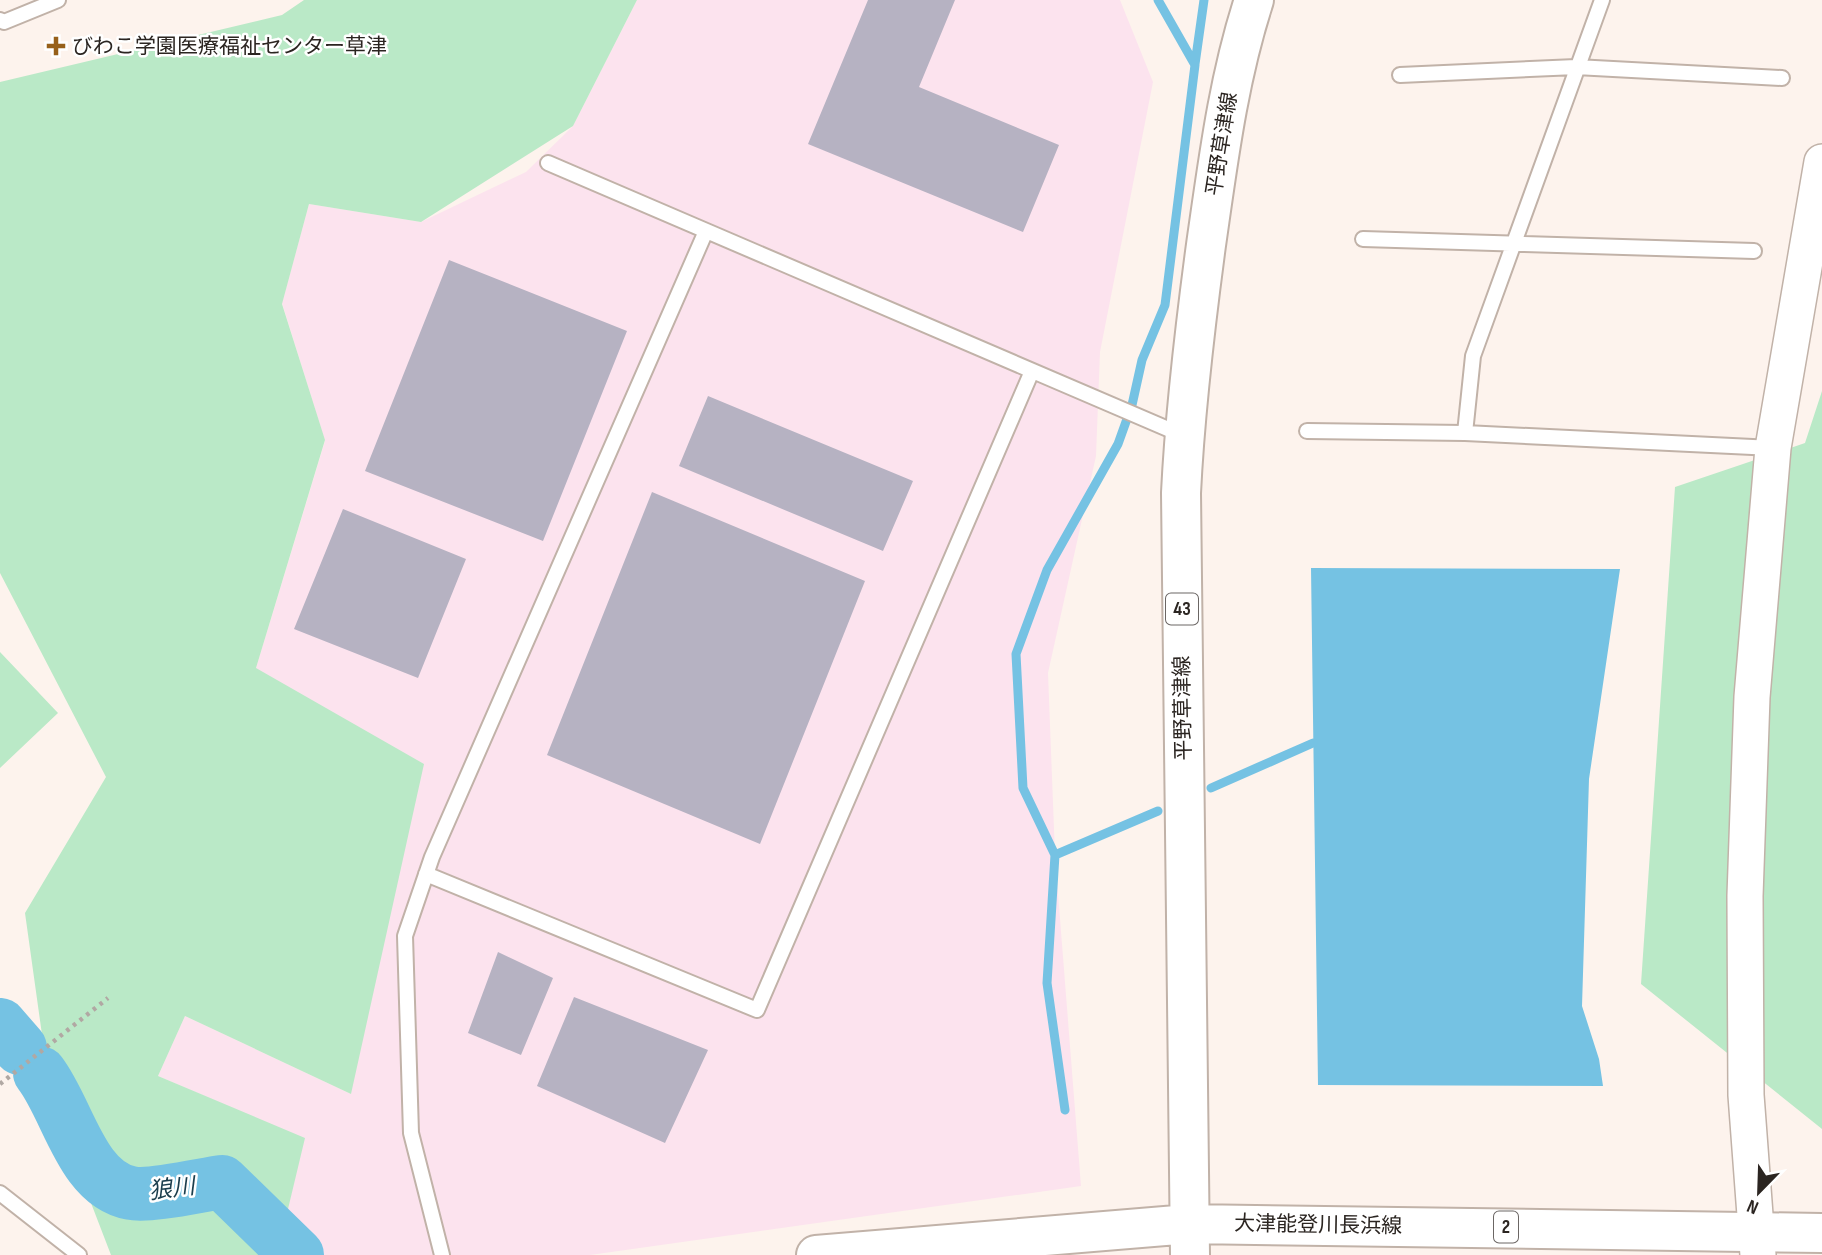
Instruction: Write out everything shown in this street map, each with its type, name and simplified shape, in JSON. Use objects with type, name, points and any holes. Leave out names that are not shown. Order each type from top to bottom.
[{"type":"main road","name":"平野草津線","points":[[1190,1239],[1181,521],[1183,435],[1223,122],[1240,45],[1254,0]]},
{"type":"main road","name":"大津能登川長浜線","points":[[816,1255],[1190,1239],[1758,1242],[1822,1233]]},
{"type":"street","points":[[1758,1242],[1746,1095],[1745,896],[1752,697],[1773,448],[1822,162]]},
{"type":"lane","points":[[0,20],[4,22],[58,0]]},
{"type":"lane","points":[[1465,433],[1473,356],[1602,0]]},
{"type":"lane","points":[[1400,75],[1576,67],[1782,78]]},
{"type":"lane","points":[[548,163],[1183,435]]},
{"type":"lane","points":[[442,1255],[411,1133],[405,936],[426,874],[706,231]]},
{"type":"lane","points":[[1363,239],[1754,251]]},
{"type":"lane","points":[[426,874],[757,1010],[1032,371]]},
{"type":"lane","points":[[1307,431],[1465,433],[1773,448]]},
{"type":"lane","points":[[0,1193],[79,1255]]},
{"type":"path","points":[[0,1084],[108,998]]},
{"type":"shaded area","points":[[637,0],[1120,0],[1153,82],[1100,352],[1096,456],[1048,673],[1055,855],[1081,1186],[590,1255],[277,1255],[304,1139],[158,1076],[185,1016],[351,1094],[256,668],[325,441],[282,303],[309,204],[421,222],[526,172],[573,126]]},
{"type":"green space","points":[[304,0],[637,0],[573,126],[421,222],[309,204],[282,304],[325,440],[256,668],[424,764],[351,1094],[185,1016],[158,1076],[305,1138],[277,1255],[111,1255],[51,1099],[25,913],[106,777],[0,573],[0,82],[282,15]]},
{"type":"green space","points":[[1822,391],[1822,1129],[1641,984],[1675,487],[1805,443]]},
{"type":"green space","points":[[0,652],[58,713],[0,768]]},
{"type":"water","points":[[1311,568],[1620,569],[1589,779],[1582,1006],[1599,1059],[1603,1086],[1318,1085]]},
{"type":"building","points":[[868,0],[955,0],[919,87],[1059,145],[1023,232],[808,144]]},
{"type":"building","points":[[449,260],[627,331],[543,541],[365,471]]},
{"type":"building","points":[[708,396],[913,481],[883,551],[679,466]]},
{"type":"building","points":[[652,492],[865,581],[760,844],[547,755]]},
{"type":"building","points":[[343,509],[466,559],[418,678],[294,629]]},
{"type":"building","points":[[498,952],[553,978],[521,1055],[468,1033]]},
{"type":"building","points":[[574,997],[708,1050],[665,1143],[537,1086]]},
{"type":"waterway","points":[[1065,1110],[1047,983],[1055,855],[1023,788],[1016,654],[1047,570],[1118,444],[1132,405],[1142,360],[1165,305],[1195,65],[1158,0]]},
{"type":"waterway","points":[[1195,64],[1204,0]]},
{"type":"waterway","points":[[1211,788],[1313,743]]},
{"type":"waterway","points":[[1055,855],[1158,811]]},
{"type":"waterway","name":"狼川","points":[[0,1025],[20,1048]]},
{"type":"waterway","name":"狼川","points":[[40,1073],[88,1161],[100,1176],[114,1187],[139,1194],[222,1182],[297,1255]]},
{"type":"place","name":"びわこ学園医療福祉センター草津","points":[[56,46]]}]
